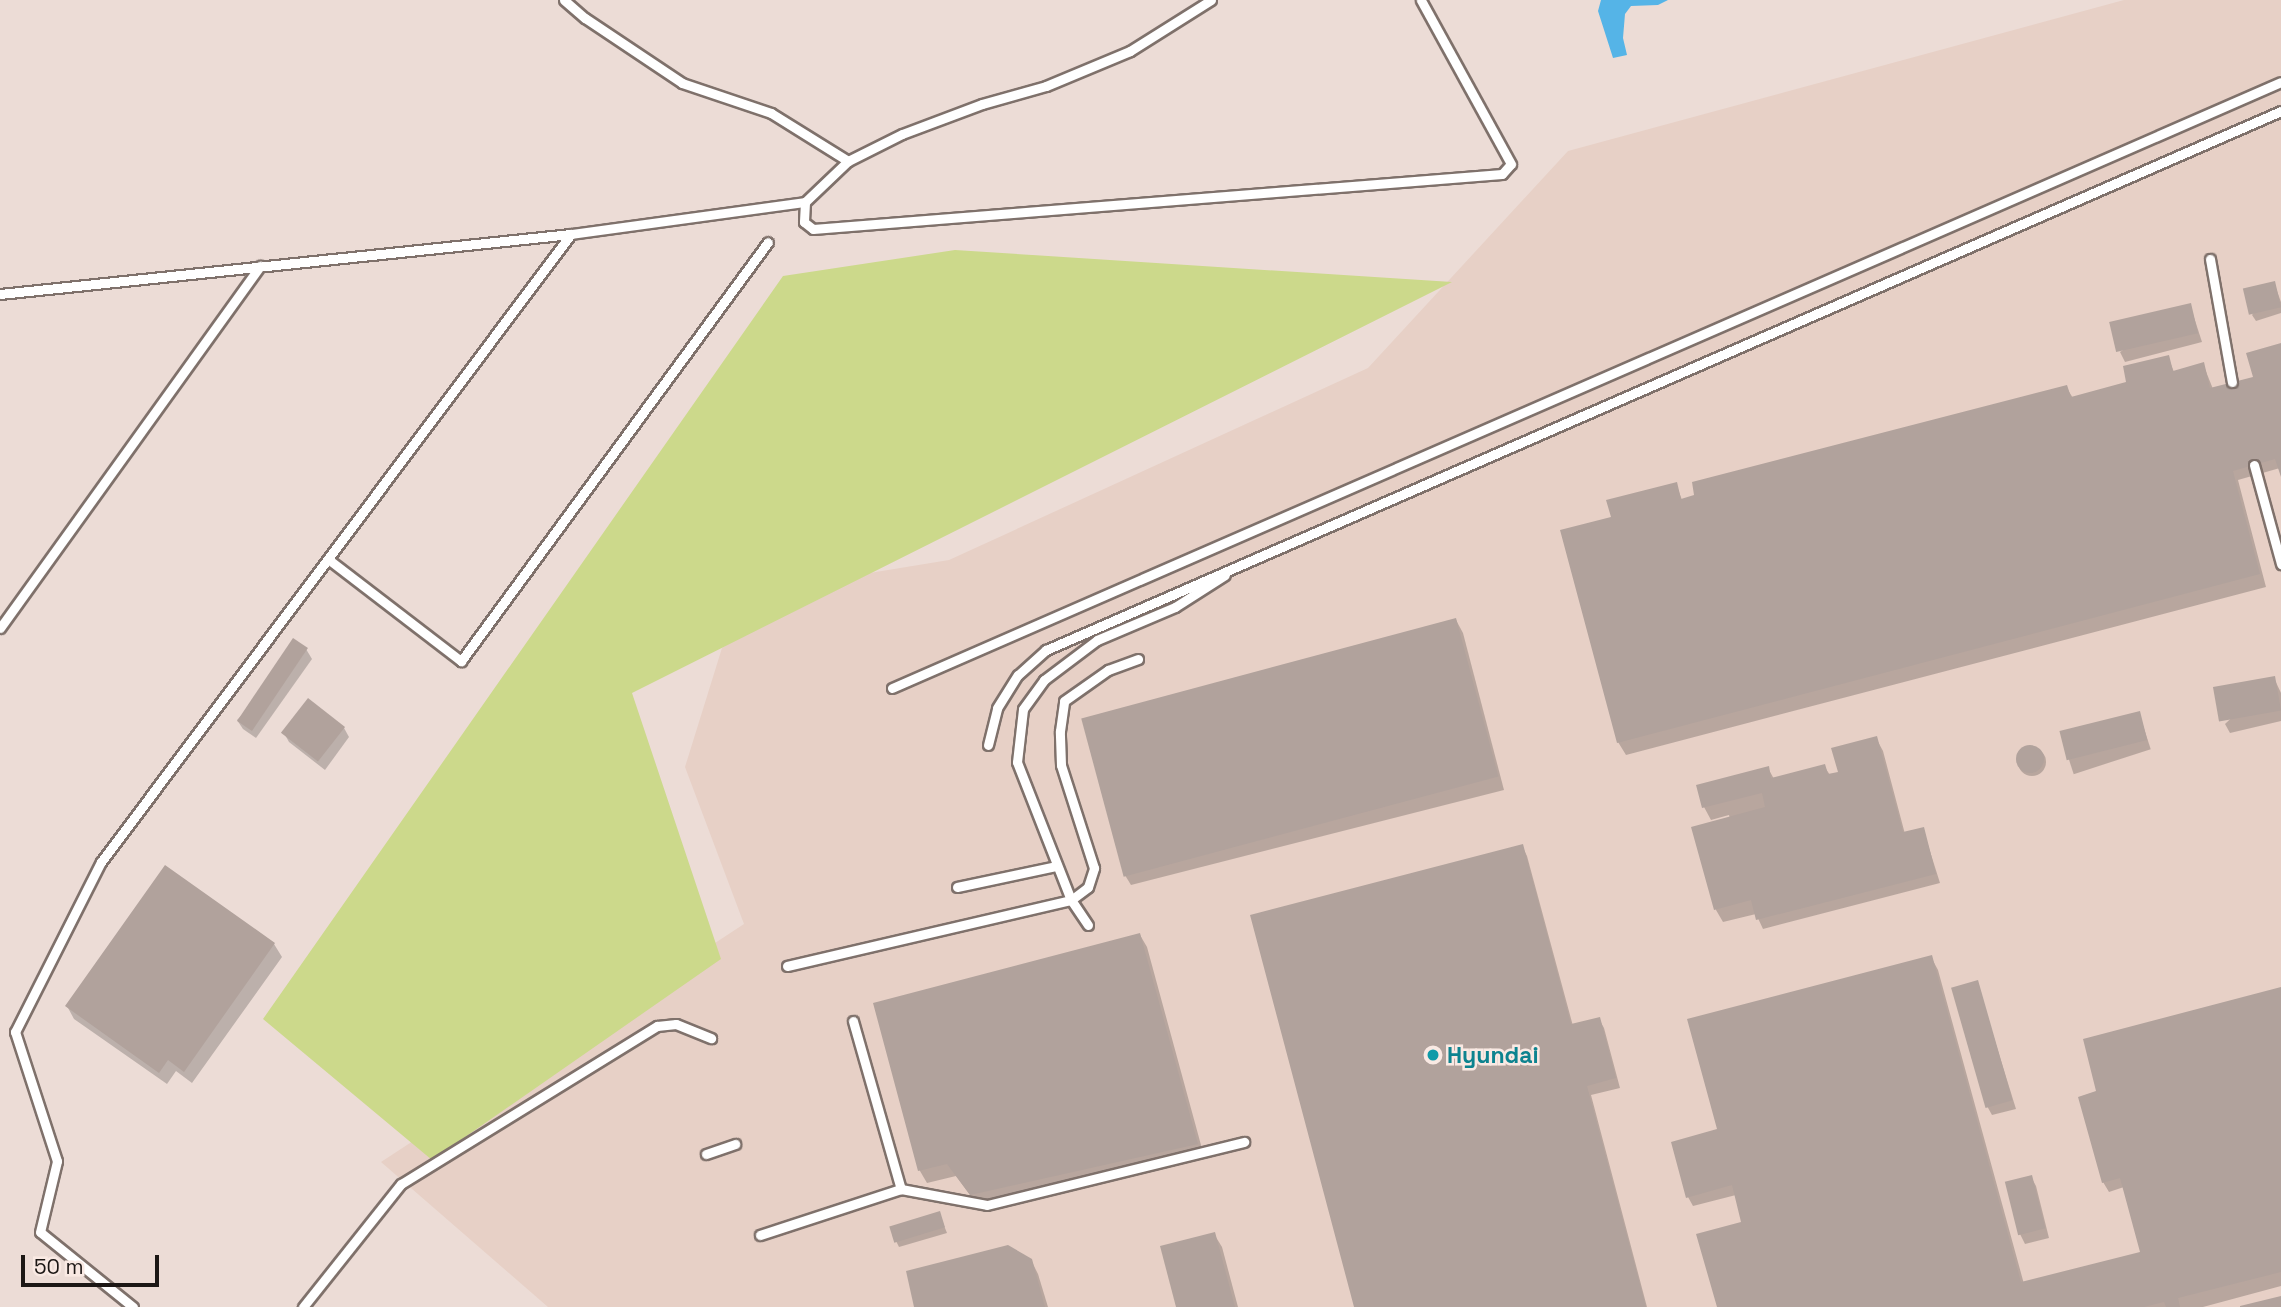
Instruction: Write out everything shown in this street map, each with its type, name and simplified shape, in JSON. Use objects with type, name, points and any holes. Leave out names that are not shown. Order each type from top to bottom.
[{"type":"lane","points":[[564,0],[585,18],[682,83],[771,113],[848,160]]},
{"type":"lane","points":[[0,294],[572,234],[805,202],[848,160],[902,134],[982,104],[1046,86],[1130,51],[1211,0]]},
{"type":"lane","points":[[805,202],[804,222],[813,229],[1502,174],[1511,164],[1421,0]]},
{"type":"lane","points":[[892,688],[2281,82]]},
{"type":"lane","points":[[988,745],[997,708],[1017,675],[1046,650],[2281,111]]},
{"type":"lane","points":[[133,1307],[40,1232],[57,1161],[15,1032],[101,862],[572,234]]},
{"type":"lane","points":[[328,559],[461,661],[768,242]]},
{"type":"lane","points":[[2210,259],[2232,382]]},
{"type":"lane","points":[[0,628],[260,266]]},
{"type":"lane","points":[[2254,465],[2281,564]]},
{"type":"lane","points":[[1088,925],[1071,900],[1017,762],[1023,709],[1044,680],[1097,640],[1175,607],[1204,591],[1235,567]]},
{"type":"lane","points":[[787,966],[1071,900],[1087,887],[1094,868],[1061,765],[1060,731],[1065,701],[1108,670],[1138,659]]},
{"type":"lane","points":[[957,887],[1057,866]]},
{"type":"lane","points":[[853,1021],[901,1189]]},
{"type":"lane","points":[[303,1307],[401,1184],[657,1026],[677,1024],[711,1038]]},
{"type":"lane","points":[[760,1235],[901,1189],[987,1205],[1244,1142]]},
{"type":"lane","points":[[706,1154],[736,1144]]},
{"type":"shaded area","points":[[2124,0],[2281,0],[2281,1307],[548,1307],[381,1162],[744,924],[685,767],[722,648],[827,580],[949,560],[1368,368],[1568,151]]},
{"type":"green space","points":[[955,250],[1452,282],[632,693],[721,959],[432,1160],[263,1019],[783,276]]},
{"type":"water","points":[[1601,0],[1668,0],[1658,5],[1631,6],[1625,14],[1623,38],[1627,55],[1613,58],[1598,11]]},
{"type":"building","points":[[2275,281],[2281,307],[2249,315],[2243,288]]},
{"type":"building","points":[[2191,303],[2198,333],[2116,352],[2109,322]]},
{"type":"building","points":[[2281,343],[2281,477],[2275,459],[2233,471],[2260,574],[1617,743],[1560,530],[1611,517],[1606,500],[1677,482],[1681,499],[1694,495],[1692,482],[2067,385],[2071,397],[2126,382],[2123,366],[2169,355],[2173,371],[2204,362],[2210,388],[2253,377],[2246,353]]},
{"type":"building","points":[[1456,618],[1498,776],[1124,877],[1081,718]]},
{"type":"building","points":[[293,638],[308,648],[252,731],[237,721]]},
{"type":"building","points":[[2275,676],[2281,710],[2219,721],[2213,687]]},
{"type":"building","points":[[308,698],[345,727],[318,762],[281,733]]},
{"type":"building","points":[[2140,711],[2147,740],[2067,760],[2059,731]]},
{"type":"building","points":[[1877,736],[1903,832],[1924,827],[1936,874],[1756,920],[1751,900],[1714,910],[1691,827],[1765,807],[1762,793],[1702,808],[1696,785],[1769,766],[1771,778],[1825,764],[1828,774],[1838,772],[1831,748]]},
{"type":"building","points":[[2030,745],[2040,749],[2044,759],[2040,769],[2030,773],[2020,769],[2016,759],[2020,749]]},
{"type":"building","name":"Hyundai","points":[[1523,844],[1571,1024],[1600,1017],[1616,1078],[1587,1086],[1646,1307],[1354,1307],[1250,915]]},
{"type":"building","points":[[165,865],[275,943],[184,1072],[168,1060],[159,1073],[65,1006]]},
{"type":"building","points":[[1140,933],[1198,1144],[970,1195],[947,1164],[918,1171],[873,1003]]},
{"type":"building","points":[[1932,955],[2021,1282],[2140,1252],[2120,1178],[2102,1183],[2078,1097],[2096,1091],[2083,1039],[2281,987],[2281,1272],[2178,1298],[2180,1307],[2166,1307],[2164,1302],[2144,1307],[1717,1307],[1696,1234],[1741,1222],[1732,1185],[1686,1198],[1671,1142],[1717,1129],[1687,1019]]},
{"type":"building","points":[[1978,980],[2012,1100],[1986,1108],[1951,988]]},
{"type":"building","points":[[2032,1175],[2045,1228],[2018,1235],[2005,1182]]},
{"type":"building","points":[[940,1211],[945,1227],[894,1243],[889,1226]]},
{"type":"building","points":[[1215,1232],[1235,1307],[1176,1307],[1160,1246]]},
{"type":"building","points":[[1008,1245],[1032,1259],[1045,1307],[914,1307],[906,1271]]},
{"type":"building","points":[[2281,1296],[2281,1307],[2240,1307],[2240,1306]]},
{"type":"place","name":"Hyundai","points":[[1433,1055]]}]
